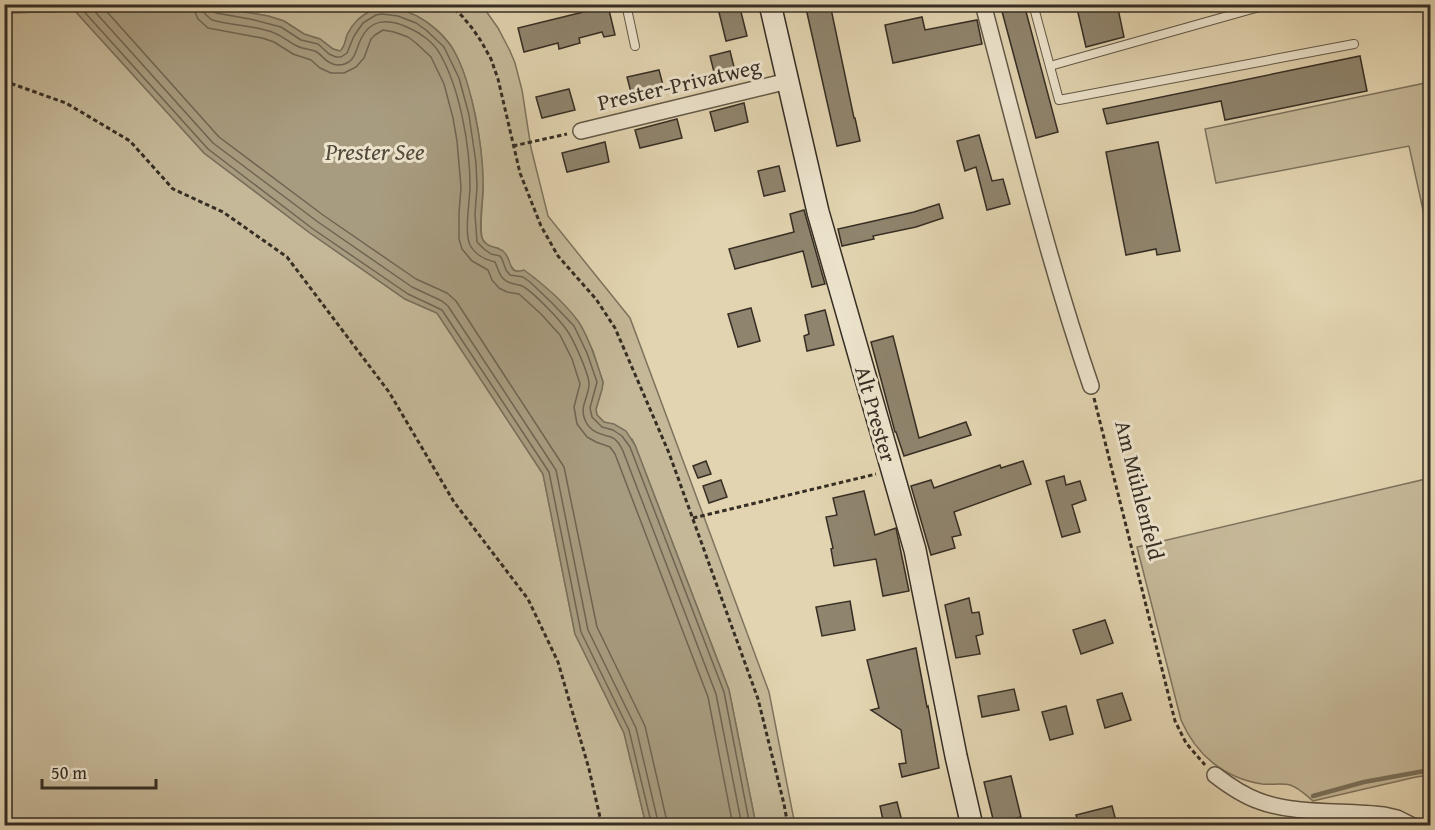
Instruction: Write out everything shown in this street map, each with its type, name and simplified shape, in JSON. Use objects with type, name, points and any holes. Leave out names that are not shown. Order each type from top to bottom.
[{"type":"main road","name":"Alt Prester","points":[[770,4],[818,212],[915,550],[972,825]]},
{"type":"street","points":[[983,4],[1070,326],[1091,386]]},
{"type":"street","name":"Prester-Privatweg","points":[[581,130],[788,81]]},
{"type":"street","points":[[1215,775],[1236,790],[1266,804],[1384,815],[1413,825]]},
{"type":"lane","points":[[626,4],[635,46]]},
{"type":"lane","points":[[1033,4],[1059,100],[1354,44]]},
{"type":"lane","points":[[1050,66],[1270,4]]},
{"type":"path","points":[[449,4],[472,27],[491,59],[526,191],[541,226],[568,268],[603,308],[615,328],[669,453],[758,699],[788,825]]},
{"type":"path","points":[[4,81],[66,103],[130,141],[173,189],[223,212],[287,257],[389,392],[454,502],[528,599],[558,662],[589,769],[602,825]]},
{"type":"path","points":[[513,146],[581,130]]},
{"type":"path","name":"Am Mühlenfeld","points":[[1091,386],[1175,721],[1186,743],[1215,775]]},
{"type":"path","points":[[693,518],[893,470]]},
{"type":"path","points":[[4,815],[12,825]]},
{"type":"shaded area","points":[[481,4],[498,28],[515,63],[522,90],[531,148],[548,216],[630,318],[769,692],[795,825],[756,825],[729,690],[635,445],[632,439],[604,422],[597,415],[596,409],[603,382],[593,351],[579,323],[557,298],[533,277],[514,270],[498,248],[490,246],[483,240],[481,229],[483,185],[479,137],[469,89],[450,45],[443,36],[421,19],[410,13],[391,8],[379,8],[361,17],[349,31],[340,51],[333,49],[320,39],[304,34],[284,21],[204,5]]},
{"type":"shaded area","points":[[75,11],[204,153],[310,233],[405,299],[437,313],[543,474],[575,634],[624,733],[646,825],[5,825],[4,13]]},
{"type":"shaded area","points":[[1430,82],[1430,242],[1409,146],[1216,183],[1205,129]]},
{"type":"shaded area","points":[[1430,478],[1430,775],[1313,801],[1293,786],[1248,781],[1213,763],[1195,744],[1181,720],[1137,547]]},
{"type":"water","name":"Prester See","points":[[4,5],[204,5],[284,21],[304,34],[320,39],[333,49],[340,51],[349,31],[361,17],[378,8],[389,8],[417,16],[445,38],[463,72],[475,112],[483,173],[480,228],[482,238],[486,244],[507,255],[515,271],[524,270],[553,294],[578,321],[586,335],[603,382],[596,409],[597,415],[604,422],[614,424],[626,431],[635,445],[729,690],[756,825],[646,825],[624,733],[575,634],[543,474],[437,313],[405,299],[310,233],[204,153],[75,11],[5,13]]},
{"type":"building","points":[[717,4],[739,4],[747,36],[726,41]]},
{"type":"building","points":[[805,4],[830,4],[860,141],[837,146]]},
{"type":"building","points":[[1000,4],[1024,4],[1058,132],[1036,138]]},
{"type":"building","points":[[1076,4],[1117,4],[1124,37],[1086,47]]},
{"type":"building","points":[[608,6],[615,35],[604,37],[602,32],[579,38],[580,43],[559,49],[558,43],[524,52],[518,28]]},
{"type":"building","points":[[922,17],[925,30],[977,20],[982,44],[893,63],[885,25]]},
{"type":"building","points":[[730,51],[735,71],[715,76],[710,56]]},
{"type":"building","points":[[1360,56],[1367,91],[1225,120],[1221,101],[1107,124],[1103,109]]},
{"type":"building","points":[[659,70],[664,89],[632,96],[627,77]]},
{"type":"building","points":[[569,89],[575,110],[542,118],[536,97]]},
{"type":"building","points":[[744,103],[748,122],[715,131],[710,112]]},
{"type":"building","points":[[677,119],[682,138],[640,148],[635,130]]},
{"type":"building","points":[[979,135],[992,181],[1003,179],[1010,204],[987,210],[976,167],[965,171],[957,141]]},
{"type":"building","points":[[605,142],[609,162],[567,172],[562,153]]},
{"type":"building","points":[[1158,142],[1180,251],[1157,255],[1156,249],[1126,255],[1106,152]]},
{"type":"building","points":[[779,166],[785,191],[764,196],[758,171]]},
{"type":"building","points":[[939,204],[943,218],[916,227],[873,236],[874,239],[842,246],[838,229]]},
{"type":"building","points":[[804,210],[825,284],[812,287],[803,251],[735,269],[729,249],[794,232],[790,214]]},
{"type":"building","points":[[751,308],[760,341],[738,347],[728,314]]},
{"type":"building","points":[[825,310],[834,345],[807,351],[804,336],[809,334],[805,315]]},
{"type":"building","points":[[893,336],[919,438],[966,422],[971,435],[904,456],[895,432],[871,342]]},
{"type":"building","points":[[706,461],[711,474],[698,478],[693,466]]},
{"type":"building","points":[[1023,461],[1031,484],[954,512],[961,535],[952,537],[955,548],[931,555],[911,486],[931,480],[934,488],[1000,465],[1001,468]]},
{"type":"building","points":[[1064,476],[1066,485],[1080,481],[1086,500],[1072,505],[1080,532],[1062,537],[1046,481]]},
{"type":"building","points":[[721,480],[727,497],[709,503],[703,486]]},
{"type":"building","points":[[864,491],[875,535],[896,528],[909,591],[883,596],[876,559],[834,566],[831,549],[833,548],[826,517],[837,515],[833,498]]},
{"type":"building","points":[[969,598],[972,613],[979,612],[983,634],[976,636],[980,654],[956,658],[945,605]]},
{"type":"building","points":[[850,601],[855,630],[822,636],[816,607]]},
{"type":"building","points":[[1105,620],[1113,643],[1081,654],[1073,630]]},
{"type":"building","points":[[916,648],[939,768],[902,777],[899,764],[906,763],[901,730],[871,710],[879,708],[867,660]]},
{"type":"building","points":[[1014,689],[1019,710],[982,717],[978,696]]},
{"type":"building","points":[[1122,693],[1131,720],[1105,728],[1097,700]]},
{"type":"building","points":[[1066,706],[1073,734],[1050,740],[1042,712]]},
{"type":"building","points":[[1011,776],[1021,817],[994,823],[984,782]]},
{"type":"building","points":[[897,802],[903,825],[884,825],[880,806]]},
{"type":"building","points":[[1112,806],[1117,825],[1079,825],[1076,815]]},
{"type":"waterway","points":[[1313,796],[1364,782],[1430,770]]}]
